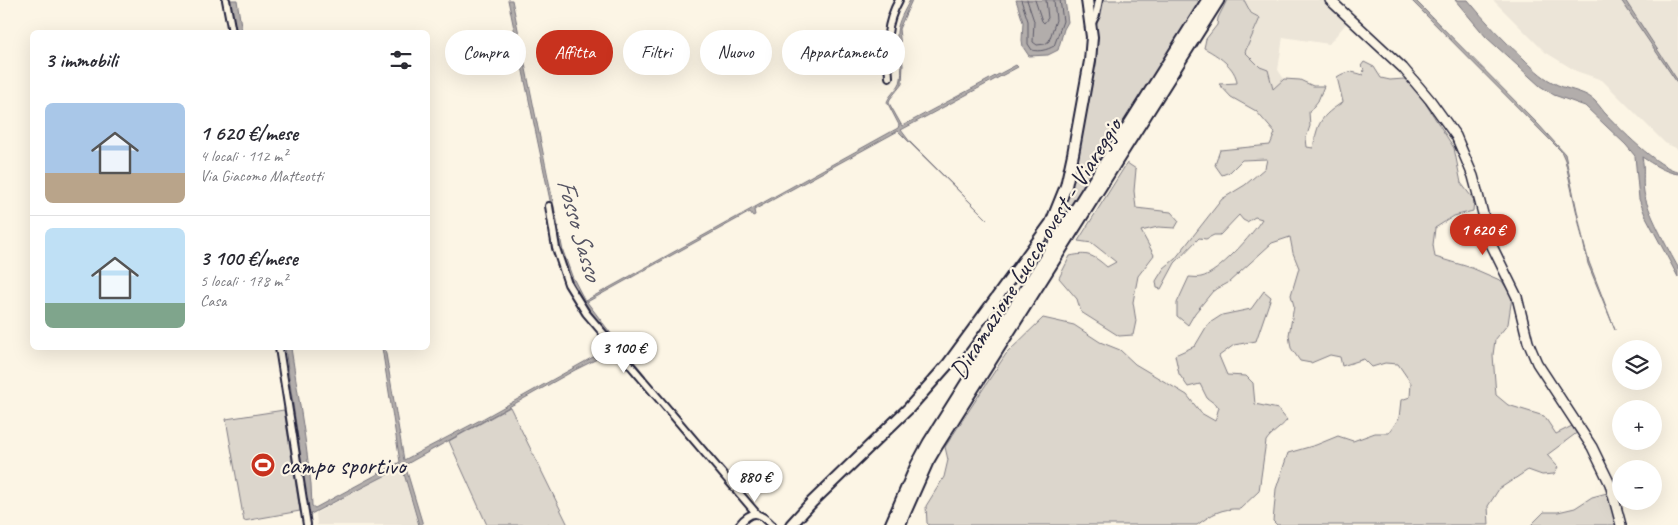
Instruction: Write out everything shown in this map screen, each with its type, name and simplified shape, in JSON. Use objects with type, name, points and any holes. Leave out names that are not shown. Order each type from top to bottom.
[{"type":"highway","name":"Diramazione Lucca ovest - Viareggio","points":[[890,525],[917,465],[933,444],[1129,142],[1208,0]]},
{"type":"highway","name":"Diramazione Lucca ovest - Viareggio","points":[[899,525],[933,444],[1127,128],[1218,0]]},
{"type":"main road","points":[[791,525],[812,502],[909,408],[948,364],[1051,223],[1066,186],[1074,154],[1090,61],[1092,36],[1088,0]]},
{"type":"main road","points":[[1330,0],[1403,68],[1430,100],[1456,136],[1473,176],[1491,244],[1516,297],[1528,342],[1537,363],[1592,447],[1610,484],[1622,525]]},
{"type":"street","points":[[226,0],[232,30]]},
{"type":"street","points":[[889,77],[886,44],[893,11],[898,0]]},
{"type":"street","points":[[1091,25],[1096,15],[1099,0]]},
{"type":"street","points":[[549,206],[556,248],[568,284],[586,313],[756,513],[764,516],[772,525]]},
{"type":"street","points":[[279,350],[307,525]]},
{"type":"street","points":[[739,525],[746,517],[756,513]]},
{"type":"shaded area","points":[[1087,0],[1197,0],[1199,2],[1069,211],[1058,205],[1090,61]]},
{"type":"shaded area","points":[[1227,0],[1244,0],[1251,13],[1260,18],[1245,52],[1260,67],[1268,70],[1273,89],[1284,79],[1300,80],[1313,86],[1324,86],[1318,101],[1309,112],[1310,126],[1306,138],[1307,147],[1313,148],[1319,126],[1325,116],[1343,102],[1337,77],[1349,72],[1363,75],[1364,69],[1361,66],[1364,62],[1374,67],[1381,78],[1390,80],[1404,79],[1415,87],[1454,148],[1461,183],[1474,200],[1473,211],[1454,216],[1435,228],[1433,245],[1435,257],[1472,268],[1502,281],[1512,297],[1508,324],[1495,340],[1493,355],[1496,395],[1508,405],[1544,416],[1556,434],[1572,426],[1578,432],[1547,455],[1558,467],[1554,474],[1542,475],[1528,470],[1499,489],[1488,506],[1489,525],[1277,525],[1273,521],[1276,489],[1288,453],[1338,436],[1353,441],[1375,433],[1389,433],[1399,418],[1401,400],[1410,397],[1411,383],[1398,364],[1385,363],[1372,367],[1364,359],[1342,366],[1340,357],[1330,355],[1311,363],[1300,361],[1291,348],[1289,335],[1294,306],[1291,295],[1299,268],[1293,253],[1290,237],[1272,243],[1228,283],[1213,291],[1188,325],[1177,316],[1177,303],[1189,277],[1201,277],[1216,269],[1243,243],[1262,219],[1255,217],[1247,222],[1239,215],[1220,235],[1214,235],[1206,239],[1199,238],[1175,263],[1161,289],[1157,288],[1156,281],[1164,268],[1175,259],[1222,199],[1245,185],[1265,168],[1267,159],[1242,160],[1230,172],[1222,175],[1215,165],[1220,150],[1270,145],[1275,133],[1256,111],[1231,97],[1219,84],[1237,83],[1236,77],[1225,62],[1204,48],[1206,39],[1217,25],[1218,18]]},
{"type":"shaded area","points":[[1244,0],[1328,0],[1349,20],[1329,44],[1283,37],[1278,70],[1284,79],[1273,90],[1268,71],[1260,67],[1245,52],[1260,19],[1250,10]]},
{"type":"shaded area","points":[[1493,0],[1678,0],[1678,149],[1665,143],[1602,80],[1576,71],[1545,52]]},
{"type":"shaded area","points":[[1127,163],[1136,169],[1134,191],[1136,208],[1171,212],[1179,221],[1175,228],[1158,227],[1141,231],[1154,255],[1138,276],[1133,302],[1136,321],[1133,335],[1119,336],[1081,312],[1077,299],[1059,278],[1070,256],[1090,255],[1107,267],[1116,262],[1092,243],[1078,241]]},
{"type":"shaded area","points":[[1264,291],[1271,297],[1256,341],[1234,345],[1219,356],[1227,375],[1246,376],[1253,383],[1255,404],[1278,409],[1287,420],[1266,441],[1259,491],[1240,509],[1217,512],[1197,525],[929,525],[927,523],[926,506],[944,477],[948,460],[945,447],[1006,354],[1043,318],[1074,325],[1100,342],[1120,350],[1135,364],[1187,395],[1201,413],[1215,421],[1219,407],[1207,398],[1200,384],[1188,387],[1179,374],[1175,355],[1195,346],[1208,324],[1222,315],[1251,309]]},
{"type":"shaded area","points":[[510,407],[568,525],[487,525],[449,441]]},
{"type":"shaded area","name":"campo sportivo","points":[[284,410],[300,511],[244,521],[226,419]]},
{"type":"shaded area","points":[[402,467],[419,525],[317,525],[316,513]]},
{"type":"shaded area","points":[[1607,493],[1617,525],[1531,525],[1544,512],[1558,512],[1575,508],[1592,497]]},
{"type":"water","points":[[230,0],[237,0],[242,30],[235,30]]},
{"type":"water","points":[[508,0],[512,0],[518,30],[514,30]]},
{"type":"water","points":[[910,0],[912,0],[898,30],[900,20]]},
{"type":"water","points":[[1016,0],[1065,0],[1068,22],[1058,50],[1048,55],[1029,56],[1023,47],[1023,22]]},
{"type":"water","points":[[1411,0],[1415,0],[1538,124],[1565,154],[1589,262],[1615,330],[1588,264],[1565,160],[1561,151]]},
{"type":"water","points":[[1455,0],[1468,0],[1501,37],[1540,74],[1557,85],[1590,97],[1639,146],[1660,163],[1678,171],[1678,174],[1668,171],[1642,157],[1643,188],[1649,209],[1678,267],[1678,277],[1645,215],[1639,199],[1635,156],[1585,106],[1554,95],[1540,86],[1486,37]]},
{"type":"water","points":[[1621,0],[1625,0],[1678,81],[1678,84]]},
{"type":"water","points":[[1016,65],[1018,67],[901,130],[910,142],[987,219],[898,131],[754,210],[755,215],[753,216],[750,212],[587,302],[628,356],[680,419],[587,310],[565,264],[524,75],[526,75],[526,69],[563,251],[572,276],[585,301],[898,128],[899,125],[887,102],[899,85],[902,75],[902,84],[889,103],[902,126]]},
{"type":"water","points":[[611,347],[613,351],[575,370],[405,465],[423,525],[419,525],[402,467],[309,515],[285,350],[291,350],[305,438],[312,506],[315,508],[400,462],[382,350],[385,350],[404,460]]},
{"type":"waterway","name":"Fosso Sasso","points":[[613,337],[645,376]]},
{"type":"waterway","points":[[309,515],[311,525]]},
{"type":"waterway","name":"Fosso Sasso","points":[[762,519],[767,525]]},
{"type":"place","name":"campo sportivo","points":[[263,465]]}]
